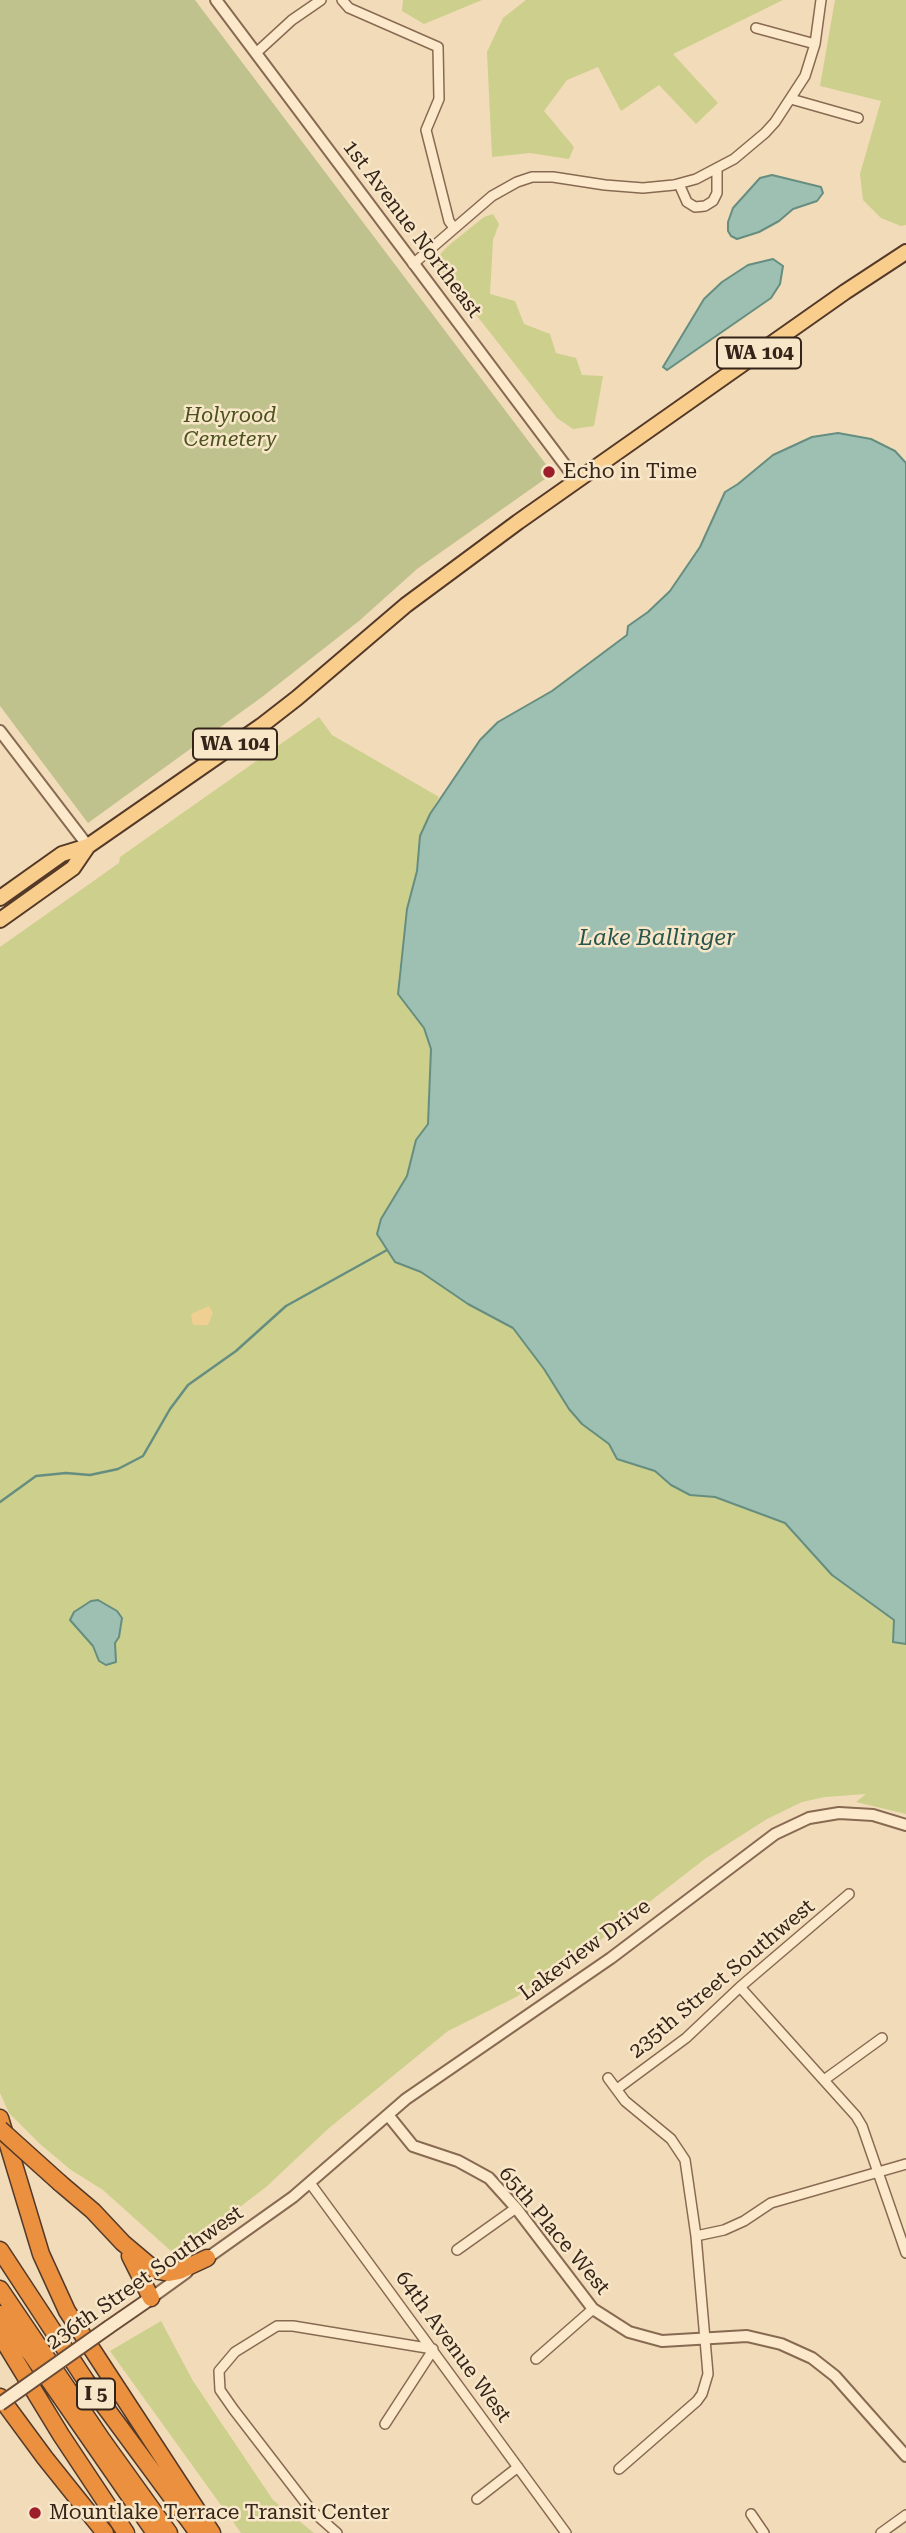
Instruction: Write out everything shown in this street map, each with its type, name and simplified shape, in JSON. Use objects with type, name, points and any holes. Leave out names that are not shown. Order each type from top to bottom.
[{"type":"highway","points":[[0,2118],[35,2236],[67,2311],[212,2533]]},
{"type":"highway","points":[[0,2129],[93,2211],[146,2264],[161,2272],[179,2271],[207,2258]]},
{"type":"highway","points":[[123,2243],[151,2298]]},
{"type":"highway","name":"I 5","points":[[0,2250],[86,2381],[198,2533]]},
{"type":"highway","points":[[0,2289],[169,2533]]},
{"type":"highway","points":[[0,2314],[31,2354],[155,2533]]},
{"type":"highway","name":"I 5","points":[[0,2335],[67,2445],[126,2533]]},
{"type":"highway","points":[[0,2397],[105,2533]]},
{"type":"main road","name":"WA 104","points":[[0,898],[62,854],[88,846],[270,719],[406,605],[845,292],[906,253]]},
{"type":"main road","name":"WA 104","points":[[0,920],[73,868],[88,846]]},
{"type":"main road","name":"236th Street Southwest","points":[[0,2404],[151,2298]]},
{"type":"street","name":"1st Avenue Northeast","points":[[216,0],[577,481]]},
{"type":"street","points":[[256,53],[292,20],[321,0]]},
{"type":"street","points":[[342,0],[349,8],[438,47],[439,99],[426,130],[449,221],[454,229]]},
{"type":"street","points":[[413,264],[503,188],[532,177],[553,177],[635,188],[679,184],[717,169],[749,148],[765,133],[791,99],[805,76],[815,44],[821,0]]},
{"type":"street","points":[[756,28],[815,44]]},
{"type":"street","points":[[791,99],[858,118]]},
{"type":"street","points":[[679,184],[687,202],[695,207],[705,206],[713,201],[717,193],[717,169]]},
{"type":"street","points":[[0,731],[88,846]]},
{"type":"street","name":"Lakeview Drive","points":[[310,2183],[406,2099],[611,1958],[775,1834],[810,1818],[839,1813],[873,1815],[906,1825]]},
{"type":"street","name":"235th Street Southwest","points":[[617,2090],[686,2038],[740,1987],[849,1894]]},
{"type":"street","points":[[740,1987],[862,2126],[906,2253]]},
{"type":"street","points":[[824,2080],[882,2038]]},
{"type":"street","points":[[608,2078],[635,2110],[666,2133],[681,2151],[688,2169],[708,2374],[702,2394],[691,2407],[619,2469]]},
{"type":"street","name":"65th Place West","points":[[388,2115],[412,2146],[458,2161],[489,2178],[516,2208],[593,2309],[628,2332],[662,2342],[747,2336],[781,2344],[812,2358],[835,2376],[906,2456]]},
{"type":"street","points":[[696,2236],[724,2230],[744,2221],[771,2203],[906,2164]]},
{"type":"street","name":"236th Street Southwest","points":[[151,2298],[310,2183]]},
{"type":"street","name":"64th Avenue West","points":[[310,2183],[566,2533]]},
{"type":"street","points":[[457,2250],[516,2208]]},
{"type":"street","points":[[536,2360],[593,2309]]},
{"type":"street","points":[[337,2533],[311,2510],[234,2410],[220,2390],[219,2371],[235,2352],[277,2326],[336,2332],[433,2349],[385,2424]]},
{"type":"street","points":[[477,2500],[518,2467]]},
{"type":"street","points":[[751,2514],[764,2533]]},
{"type":"street","points":[[881,2533],[906,2515]]},
{"type":"green space","name":"Holyrood Cemetery","points":[[0,0],[195,0],[548,467],[545,479],[417,569],[359,621],[262,697],[88,823],[0,706]]},
{"type":"green space","points":[[403,0],[482,0],[424,24],[402,11]]},
{"type":"green space","points":[[526,0],[783,0],[673,54],[718,103],[696,124],[659,85],[621,111],[598,67],[567,80],[544,111],[574,147],[569,159],[530,153],[492,157],[487,52],[503,18]]},
{"type":"green space","points":[[835,0],[906,0],[906,225],[901,226],[881,218],[863,200],[860,174],[881,101],[820,86]]},
{"type":"green space","points":[[493,214],[499,224],[493,240],[490,294],[515,301],[524,324],[550,334],[556,353],[576,358],[582,375],[603,376],[594,426],[573,429],[557,418],[434,261],[484,217]]},
{"type":"green space","points":[[319,717],[332,735],[439,797],[430,814],[407,909],[399,974],[398,994],[424,1028],[431,1049],[428,1124],[416,1141],[407,1176],[381,1219],[395,1262],[421,1272],[513,1328],[558,1392],[642,1467],[655,1471],[671,1485],[690,1495],[715,1497],[785,1523],[802,1544],[893,1615],[893,1642],[906,1644],[906,1814],[856,1802],[866,1794],[825,1797],[802,1802],[767,1819],[706,1858],[590,1948],[516,1997],[448,2031],[329,2128],[266,2187],[219,2223],[171,2251],[103,2190],[71,2170],[40,2144],[9,2113],[0,2093],[0,947],[119,863],[120,857]]},
{"type":"green space","points":[[161,2321],[193,2381],[273,2500],[314,2533],[241,2533],[110,2351]]},
{"type":"sand","points":[[209,1306],[213,1313],[208,1325],[193,1325],[191,1314]]},
{"type":"water","points":[[772,175],[821,187],[823,193],[817,201],[793,209],[759,232],[737,239],[731,236],[728,222],[733,208],[760,178]]},
{"type":"water","points":[[773,259],[783,266],[780,284],[771,298],[667,370],[663,367],[704,299],[722,282],[748,265]]},
{"type":"water","name":"Lake Ballinger","points":[[838,433],[871,439],[895,451],[906,463],[906,1644],[893,1642],[894,1620],[832,1575],[785,1523],[715,1497],[690,1495],[671,1485],[655,1471],[617,1459],[609,1444],[582,1424],[569,1409],[544,1369],[513,1328],[468,1304],[421,1272],[395,1262],[377,1234],[381,1219],[407,1176],[416,1140],[428,1124],[431,1049],[424,1028],[398,994],[407,909],[417,871],[420,836],[430,814],[480,740],[498,722],[552,691],[627,635],[628,626],[670,591],[700,547],[725,492],[773,455],[812,437]]},
{"type":"water","points":[[98,1600],[117,1611],[122,1618],[119,1637],[115,1643],[116,1662],[106,1665],[99,1661],[93,1646],[70,1620],[74,1612],[91,1601]]},
{"type":"waterway","points":[[0,1502],[36,1476],[66,1473],[90,1475],[118,1469],[143,1456],[170,1409],[188,1385],[236,1351],[286,1306],[387,1250]]},
{"type":"place","name":"Echo in Time","points":[[549,472]]},
{"type":"place","name":"Mountlake Terrace Transit Center","points":[[35,2513]]}]
